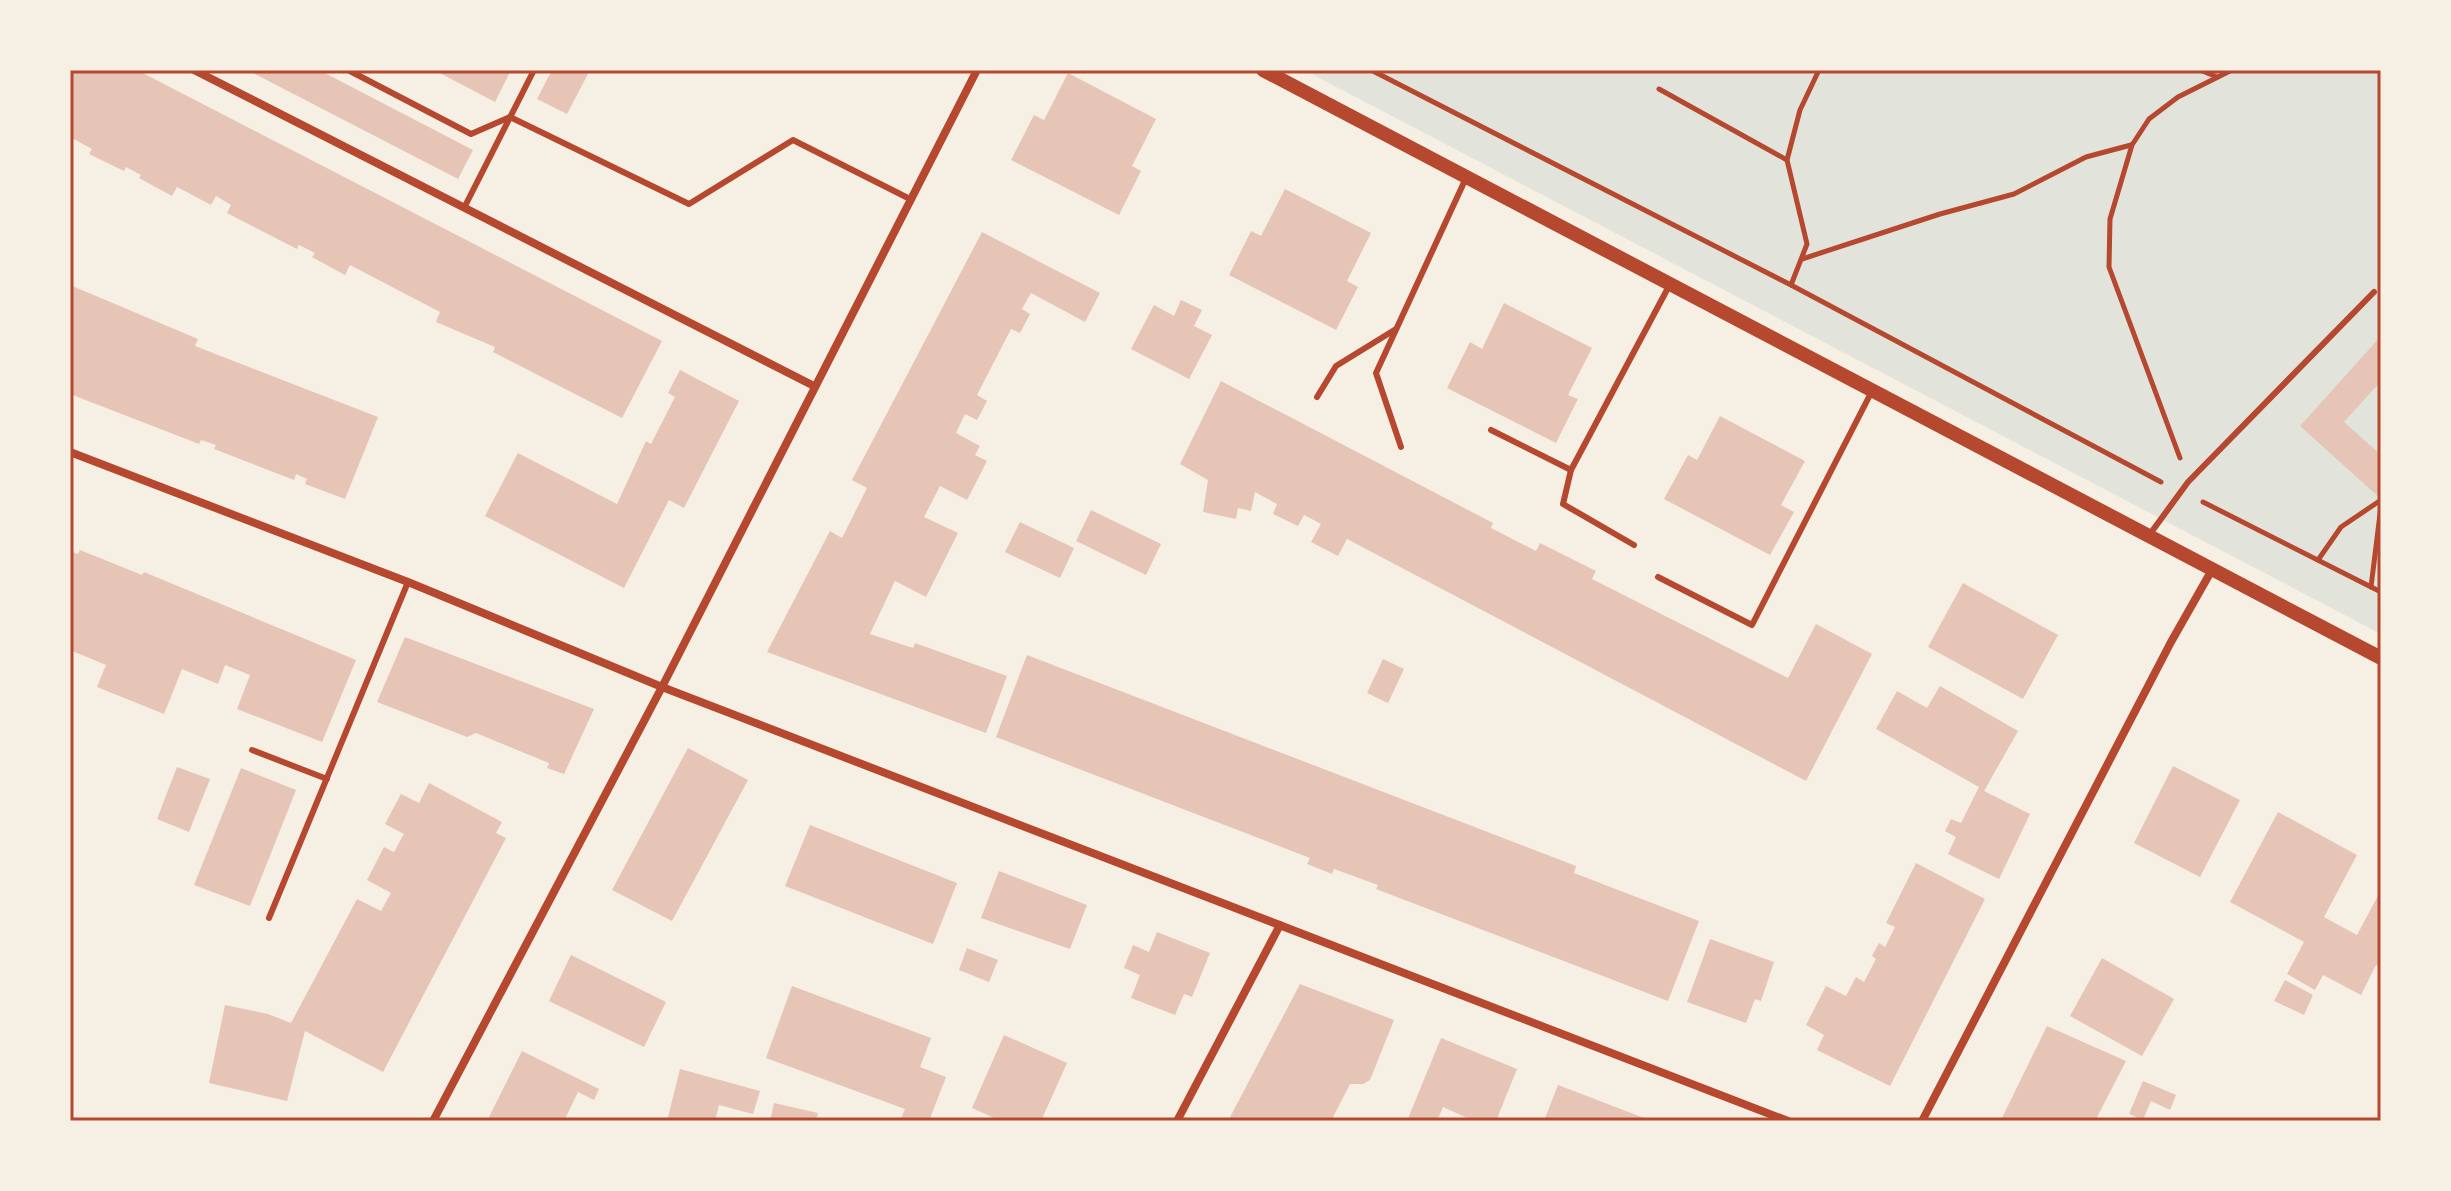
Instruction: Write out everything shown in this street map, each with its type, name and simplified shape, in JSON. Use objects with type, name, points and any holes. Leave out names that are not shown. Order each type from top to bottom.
[{"type":"street","points":[[194,70],[814,386]]},
{"type":"street","points":[[433,1121],[662,687],[977,70]]},
{"type":"street","points":[[1263,70],[2214,567],[2381,658]]},
{"type":"street","points":[[70,452],[408,582],[662,687],[1788,1121]]},
{"type":"street","points":[[1922,1121],[2171,642],[2214,567]]},
{"type":"street","points":[[1177,1121],[1280,925]]},
{"type":"lane","points":[[348,70],[471,134],[510,117],[689,204],[793,140],[910,199]]},
{"type":"lane","points":[[464,208],[534,70]]},
{"type":"lane","points":[[1401,447],[1376,373],[1466,176]]},
{"type":"lane","points":[[1634,545],[1563,504],[1571,470],[1671,283]]},
{"type":"lane","points":[[2150,534],[2188,482],[2374,292]]},
{"type":"lane","points":[[1317,397],[1336,366],[1396,329]]},
{"type":"lane","points":[[1658,577],[1752,625],[1873,389]]},
{"type":"lane","points":[[1491,430],[1571,470]]},
{"type":"lane","points":[[269,918],[408,582]]},
{"type":"lane","points":[[252,750],[327,779]]},
{"type":"path","points":[[1371,70],[2381,592]]},
{"type":"path","points":[[1791,285],[1807,244],[1787,160],[1800,110],[1819,70]]},
{"type":"path","points":[[2200,70],[2218,77]]},
{"type":"path","points":[[2188,482],[2109,267],[2110,219],[2132,145],[2149,119],[2178,97],[2232,70]]},
{"type":"path","points":[[1659,89],[1787,160]]},
{"type":"path","points":[[1802,259],[1940,214],[2014,194],[2086,157],[2132,145]]},
{"type":"path","points":[[2318,560],[2341,527],[2381,500]]},
{"type":"path","points":[[2371,587],[2381,506]]},
{"type":"shaded area","points":[[1304,70],[2381,70],[2381,634]]},
{"type":"building","points":[[70,70],[137,70],[662,341],[622,418],[493,352],[495,347],[436,322],[440,312],[350,265],[345,275],[312,257],[315,253],[299,245],[297,249],[227,213],[231,205],[216,196],[211,205],[177,187],[172,196],[126,167],[124,171],[89,154],[92,149],[70,137]]},
{"type":"building","points":[[247,70],[319,70],[473,150],[458,179]]},
{"type":"building","points":[[434,70],[511,70],[495,102]]},
{"type":"building","points":[[552,70],[590,70],[567,114],[537,99]]},
{"type":"building","points":[[1068,73],[1156,119],[1132,166],[1141,171],[1119,215],[1011,160],[1034,115],[1044,120]]},
{"type":"building","points":[[1285,189],[1371,233],[1347,281],[1358,287],[1336,330],[1229,275],[1251,231],[1261,236]]},
{"type":"building","points":[[982,232],[1100,293],[1085,322],[1031,293],[1022,309],[1030,314],[1020,333],[1011,329],[977,395],[987,401],[977,420],[965,414],[956,433],[980,446],[975,455],[987,461],[967,500],[940,486],[924,517],[958,533],[926,597],[895,581],[870,634],[913,648],[915,643],[1007,676],[986,733],[767,652],[830,531],[842,538],[867,488],[852,480]]},
{"type":"building","points":[[70,285],[198,339],[195,346],[378,417],[345,499],[305,484],[307,479],[296,474],[294,480],[214,449],[216,445],[201,440],[199,444],[70,394]]},
{"type":"building","points":[[1181,300],[1202,310],[1194,326],[1212,335],[1189,379],[1131,349],[1154,305],[1174,316]]},
{"type":"building","points":[[1504,303],[1592,348],[1568,395],[1578,399],[1556,443],[1447,388],[1470,342],[1482,349]]},
{"type":"building","points":[[2381,336],[2381,381],[2344,422],[2381,455],[2381,499],[2300,426]]},
{"type":"building","points":[[680,370],[739,401],[684,508],[669,500],[624,588],[485,516],[518,453],[617,504],[646,441],[651,444],[675,397],[668,393]]},
{"type":"building","points":[[1221,381],[1493,523],[1491,528],[1536,551],[1540,543],[1596,571],[1592,579],[1788,678],[1816,624],[1872,654],[1806,781],[1347,539],[1338,556],[1311,542],[1321,524],[1304,515],[1298,526],[1273,514],[1277,504],[1255,492],[1251,511],[1238,508],[1236,519],[1203,512],[1208,480],[1180,464]]},
{"type":"building","points":[[1720,416],[1805,461],[1781,505],[1794,512],[1770,555],[1664,499],[1688,455],[1697,460]]},
{"type":"building","points":[[1091,510],[1161,544],[1146,575],[1076,541]]},
{"type":"building","points":[[1020,522],[1074,548],[1060,578],[1005,552]]},
{"type":"building","points":[[80,550],[142,575],[144,572],[356,660],[322,742],[237,709],[250,675],[225,665],[218,684],[182,669],[164,714],[97,687],[106,665],[70,650],[70,551],[78,554]]},
{"type":"building","points":[[1963,583],[2058,635],[2023,699],[1928,647]]},
{"type":"building","points":[[405,637],[594,709],[564,774],[547,768],[549,763],[476,733],[467,737],[377,702]]},
{"type":"building","points":[[1027,655],[1576,866],[1574,873],[1699,921],[1668,1001],[1376,889],[1378,885],[1334,869],[1332,874],[1307,864],[1310,858],[996,737]]},
{"type":"building","points":[[1383,659],[1404,669],[1388,703],[1367,693]]},
{"type":"building","points":[[1940,686],[2018,731],[1984,791],[2030,814],[1999,879],[1948,854],[1956,837],[1945,831],[1951,819],[1961,823],[1979,787],[1876,729],[1897,691],[1927,708]]},
{"type":"building","points":[[688,748],[748,780],[672,921],[612,890]]},
{"type":"building","points":[[2173,766],[2240,800],[2200,877],[2134,843]]},
{"type":"building","points":[[177,767],[210,779],[189,832],[157,819]]},
{"type":"building","points":[[241,768],[296,790],[250,906],[194,885]]},
{"type":"building","points":[[429,783],[502,822],[496,833],[506,838],[383,1072],[305,1031],[287,1101],[209,1083],[225,1005],[268,1014],[291,1023],[357,899],[381,911],[391,893],[367,880],[384,847],[394,852],[404,834],[385,824],[401,794],[419,803]]},
{"type":"building","points":[[2278,812],[2357,855],[2324,917],[2357,935],[2381,890],[2381,968],[2376,965],[2361,995],[2323,975],[2315,990],[2287,974],[2304,942],[2230,902]]},
{"type":"building","points":[[810,825],[957,883],[933,944],[785,886]]},
{"type":"building","points":[[1916,863],[1985,899],[1890,1086],[1817,1050],[1824,1035],[1806,1025],[1826,986],[1846,996],[1856,977],[1864,982],[1876,959],[1872,956],[1879,943],[1885,947],[1895,927],[1886,923]]},
{"type":"building","points":[[999,871],[1087,905],[1070,949],[981,918]]},
{"type":"building","points":[[1157,932],[1210,953],[1192,997],[1184,994],[1175,1015],[1131,998],[1140,975],[1124,968],[1133,945],[1149,952]]},
{"type":"building","points":[[1710,939],[1774,962],[1761,1001],[1755,999],[1746,1023],[1687,1002]]},
{"type":"building","points":[[967,948],[998,960],[989,982],[959,970]]},
{"type":"building","points":[[571,955],[666,1002],[644,1047],[549,1001]]},
{"type":"building","points":[[2102,958],[2174,999],[2142,1056],[2070,1016]]},
{"type":"building","points":[[2285,980],[2313,995],[2304,1015],[2274,1001]]},
{"type":"building","points":[[1300,984],[1394,1020],[1370,1080],[1363,1084],[1350,1084],[1331,1121],[1228,1121]]},
{"type":"building","points":[[792,986],[931,1038],[920,1067],[946,1077],[929,1121],[900,1121],[905,1109],[766,1058]]},
{"type":"building","points":[[2047,1026],[2126,1061],[2095,1121],[2001,1120]]},
{"type":"building","points":[[1004,1035],[1067,1063],[1041,1121],[1001,1121],[972,1108]]},
{"type":"building","points":[[1441,1038],[1517,1069],[1496,1121],[1474,1121],[1443,1107],[1437,1121],[1407,1121]]},
{"type":"building","points":[[522,1051],[599,1089],[594,1100],[578,1092],[564,1121],[487,1121]]},
{"type":"building","points":[[680,1069],[760,1091],[753,1114],[719,1105],[715,1121],[667,1121]]},
{"type":"building","points":[[2143,1081],[2176,1095],[2170,1110],[2151,1101],[2143,1120],[2129,1114]]},
{"type":"building","points":[[1558,1085],[1652,1121],[1544,1121]]},
{"type":"building","points":[[774,1103],[818,1113],[816,1121],[770,1121]]}]
